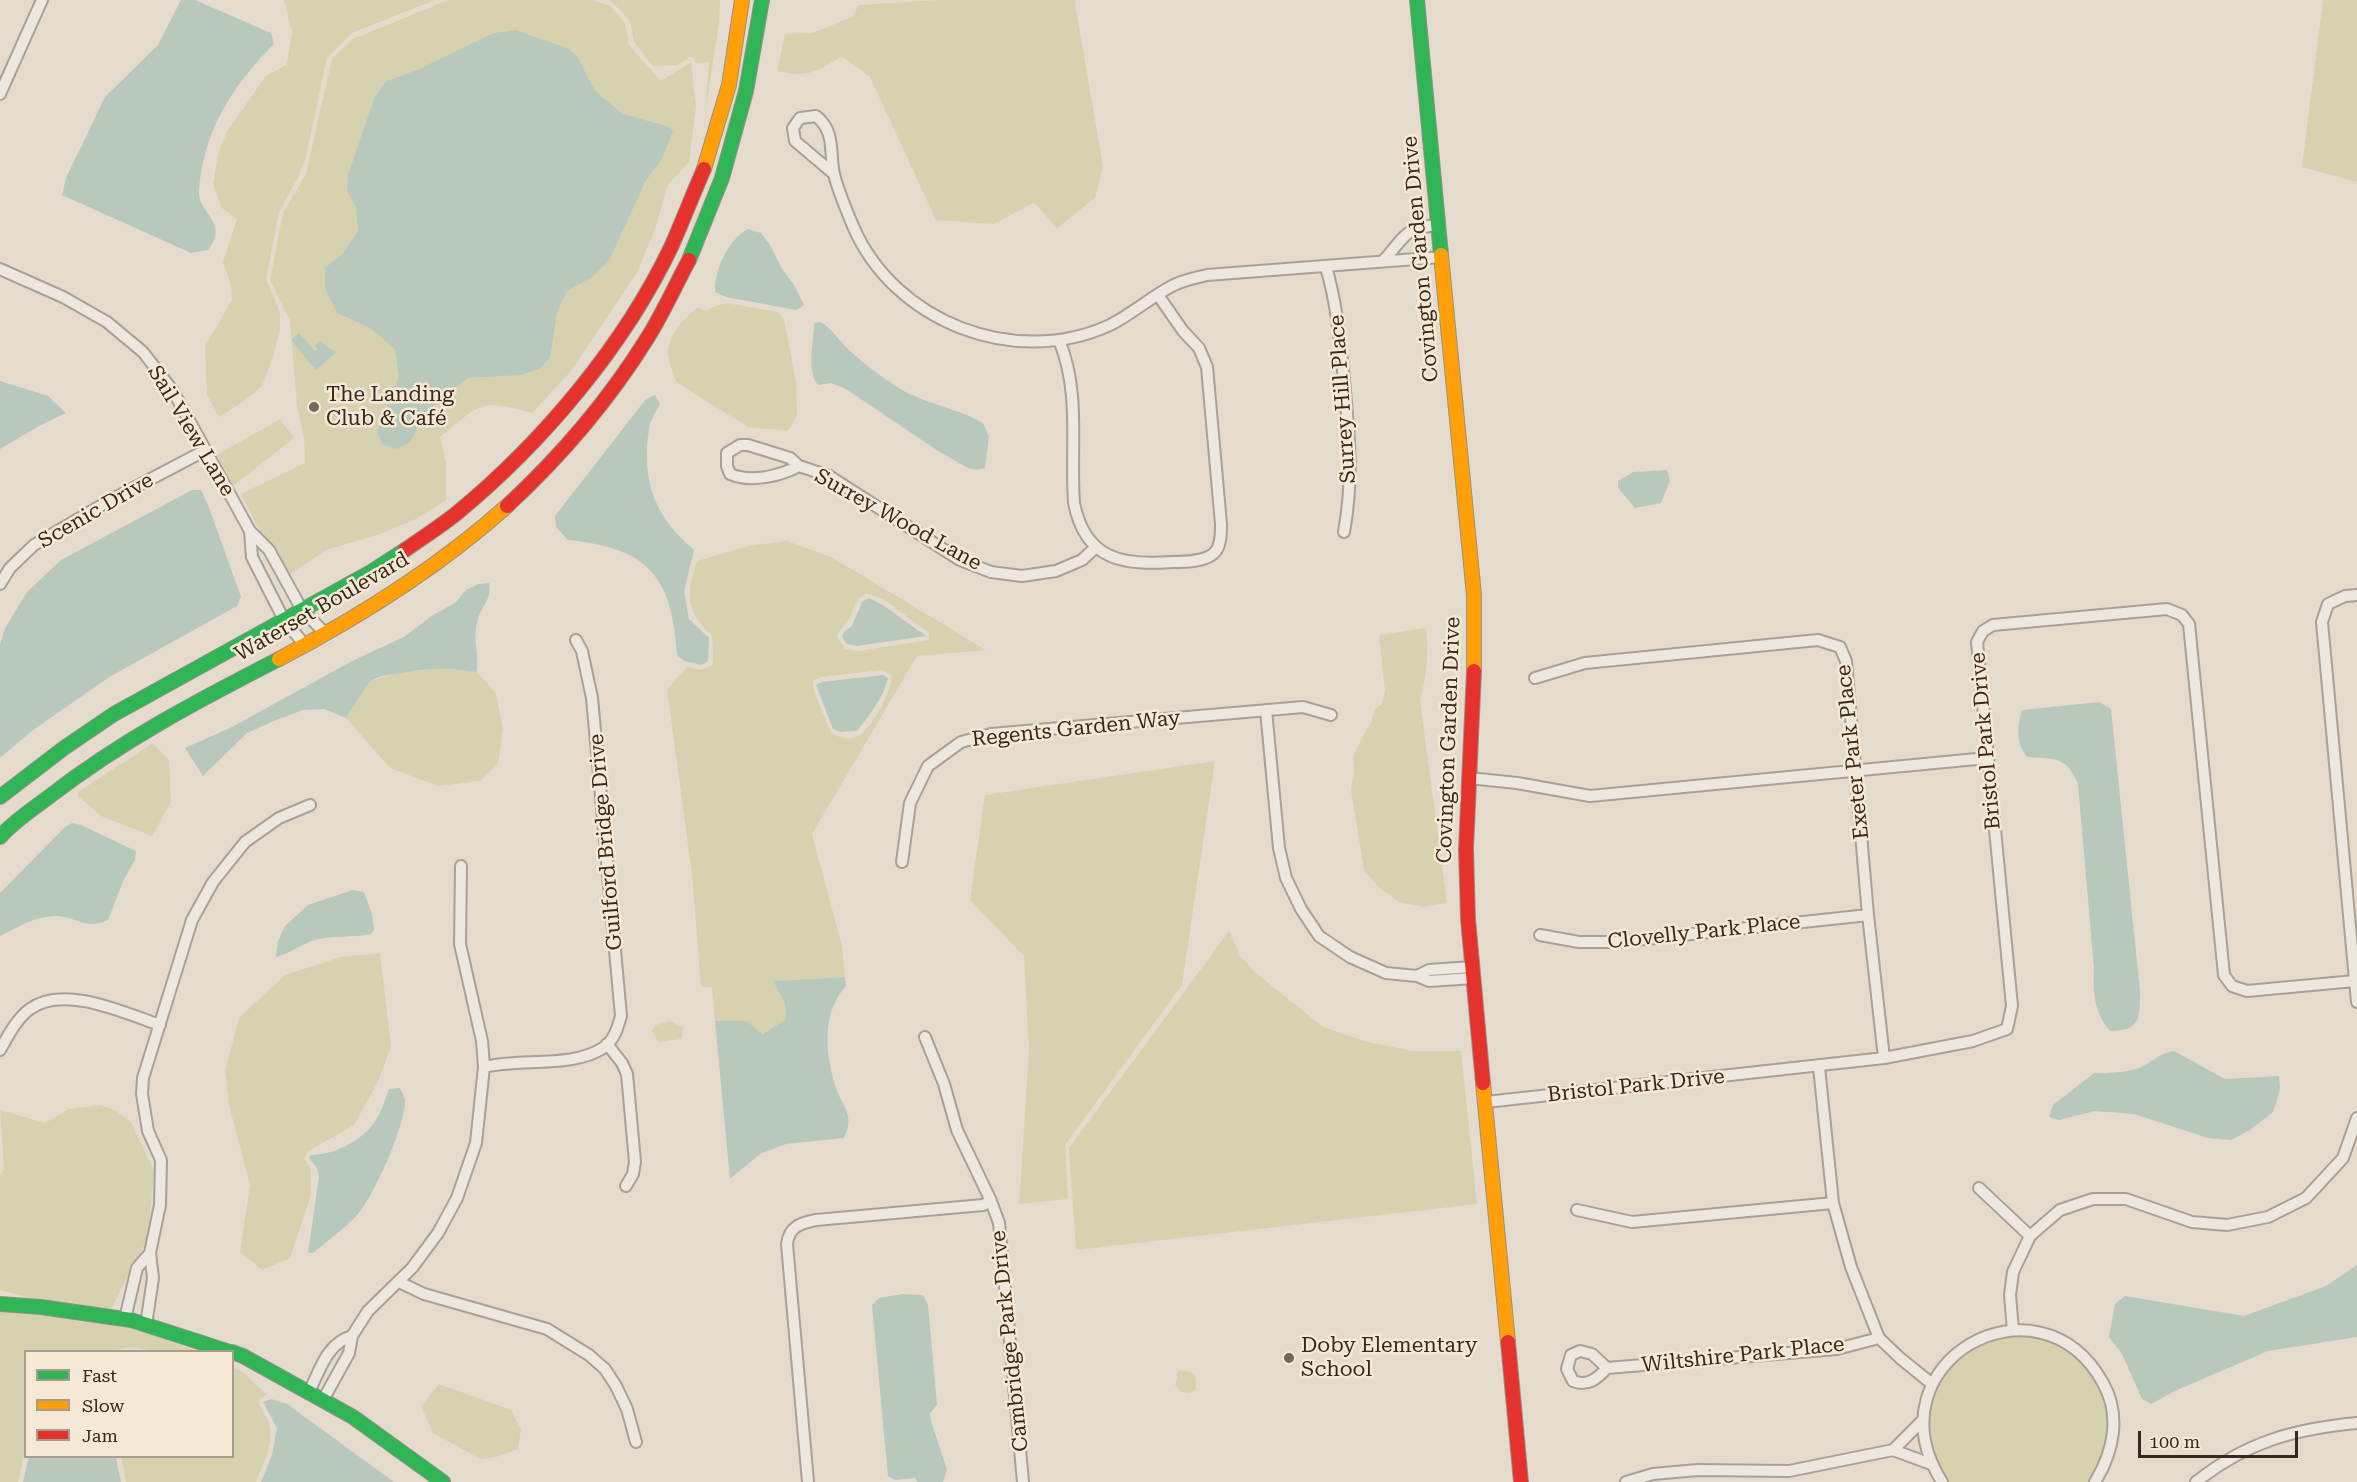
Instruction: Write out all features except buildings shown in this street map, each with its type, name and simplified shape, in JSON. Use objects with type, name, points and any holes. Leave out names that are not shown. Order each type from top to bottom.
[{"type":"street","points":[[0,94],[42,0]]},
{"type":"street","name":"Waterset Boulevard","points":[[0,797],[60,749],[129,705],[385,564],[476,497],[528,447],[577,392],[606,355],[654,278],[697,185],[720,120],[742,0]]},
{"type":"street","name":"Waterset Boulevard","points":[[0,837],[78,773],[144,730],[398,591],[470,540],[537,480],[600,408],[649,339],[690,261],[734,145],[755,54],[762,0]]},
{"type":"street","name":"Covington Garden Drive","points":[[1417,0],[1474,604],[1474,678],[1466,849],[1473,972],[1521,1482]]},
{"type":"street","points":[[834,174],[795,141],[793,128],[800,118],[816,116],[828,128],[834,174],[854,228],[866,251],[896,288],[928,312],[966,331],[1010,340],[1059,340],[1110,325],[1179,282],[1207,275],[1442,257]]},
{"type":"street","points":[[1384,260],[1402,235],[1408,231],[1422,226],[1438,225]]},
{"type":"street","name":"Surrey Hill Place","points":[[1326,267],[1338,315],[1351,460],[1349,501],[1344,532]]},
{"type":"street","name":"Sail View Lane","points":[[0,269],[63,297],[107,322],[142,352],[173,391],[250,531],[269,550],[302,610],[325,633]]},
{"type":"street","points":[[1059,340],[1066,358],[1073,406],[1074,503],[1076,516],[1082,528],[1101,552],[1120,560],[1148,565],[1203,558],[1213,554],[1218,548],[1221,537],[1204,357],[1158,296]]},
{"type":"street","name":"Surrey Wood Lane","points":[[800,466],[786,473],[741,478],[730,474],[726,458],[732,448],[748,445],[790,458],[800,466],[829,476],[960,560],[991,572],[1022,576],[1048,573],[1073,565],[1096,547]]},
{"type":"street","name":"Scenic Drive","points":[[0,584],[10,568],[34,544],[107,502],[204,451]]},
{"type":"street","name":"Sail View Lane","points":[[250,531],[252,557],[284,620],[304,644]]},
{"type":"street","points":[[2357,595],[2345,596],[2328,604],[2322,622],[2357,1002]]},
{"type":"street","name":"Bristol Park Drive","points":[[1486,1102],[1819,1067],[1884,1058],[1973,1041],[2007,1029],[2012,1006],[1977,642],[1983,631],[1993,625],[2167,609],[2182,615],[2189,624],[2224,975],[2232,986],[2247,991],[2355,981]]},
{"type":"street","name":"Guilford Bridge Drive","points":[[576,640],[582,651],[592,698],[620,992],[620,1021],[612,1039],[607,1044]]},
{"type":"street","name":"Exeter Park Place","points":[[1535,678],[1585,663],[1818,640],[1840,646],[1846,661],[1868,915],[1884,1058]]},
{"type":"street","name":"Regents Garden Way","points":[[902,862],[910,803],[928,766],[962,742],[991,734],[1304,707],[1331,715]]},
{"type":"street","points":[[1266,710],[1279,848],[1286,878],[1301,909],[1319,936],[1350,957],[1386,973],[1417,976],[1429,970],[1473,972]]},
{"type":"street","points":[[1469,778],[1517,783],[1590,796],[1987,759]]},
{"type":"street","points":[[146,1325],[153,1278],[150,1254],[160,1205],[160,1160],[148,1131],[142,1094],[143,1078],[192,920],[213,882],[245,842],[279,818],[310,805]]},
{"type":"street","points":[[323,1400],[349,1353],[352,1336],[368,1311],[412,1268],[449,1215],[465,1178],[479,1127],[484,1067],[480,1029],[460,944],[461,866]]},
{"type":"street","name":"Clovelly Park Place","points":[[1540,935],[1579,942],[1618,942],[1868,915]]},
{"type":"street","points":[[0,1050],[8,1036],[30,1009],[43,1002],[60,998],[75,999],[160,1025]]},
{"type":"street","name":"Cambridge Park Drive","points":[[925,1037],[944,1084],[957,1130],[992,1201],[999,1222],[1023,1482]]},
{"type":"street","points":[[484,1067],[581,1057],[604,1048],[607,1044],[622,1063],[627,1074],[634,1162],[633,1174],[626,1186]]},
{"type":"street","points":[[1819,1067],[1833,1203],[1851,1267],[1879,1338],[1932,1384]]},
{"type":"street","points":[[2013,1330],[2010,1295],[2013,1272],[2030,1236],[2060,1210],[2093,1198],[2126,1199],[2192,1222],[2227,1225],[2268,1217],[2306,1198],[2343,1158],[2357,1118]]},
{"type":"street","points":[[1979,1188],[2030,1236]]},
{"type":"street","name":"Cambridge Park Drive","points":[[808,1482],[787,1244],[792,1228],[801,1223],[816,1220],[983,1205],[992,1201]]},
{"type":"street","points":[[1577,1210],[1632,1222],[1833,1203]]},
{"type":"street","points":[[125,1319],[137,1268],[150,1254]]},
{"type":"street","points":[[399,1282],[424,1294],[546,1329],[589,1355],[605,1369],[616,1386],[627,1409],[636,1442]]},
{"type":"street","points":[[0,1296],[41,1307]]},
{"type":"street","points":[[0,1304],[41,1307],[125,1319],[225,1350]]},
{"type":"street","points":[[1942,1482],[1931,1464],[1924,1443],[1923,1420],[1932,1384],[1946,1363],[1965,1346],[1988,1335],[2013,1330],[2043,1333],[2072,1345],[2094,1366],[2109,1393],[2115,1424],[2110,1454],[2096,1482]]},
{"type":"street","points":[[309,1392],[332,1346],[340,1339],[352,1336]]},
{"type":"street","name":"Wiltshire Park Place","points":[[1607,1368],[1837,1349],[1879,1338]]},
{"type":"street","points":[[234,1353],[353,1417],[443,1482]]},
{"type":"street","points":[[1893,1450],[1923,1420]]},
{"type":"street","points":[[2196,1482],[2216,1466],[2271,1438],[2319,1427],[2357,1423]]},
{"type":"street","points":[[1626,1482],[1653,1474],[1698,1470],[1789,1471],[1893,1450],[1931,1464]]},
{"type":"shaded area","points":[[181,0],[195,0],[271,33],[274,44],[245,76],[222,111],[213,130],[201,170],[199,192],[203,206],[215,225],[216,232],[214,241],[208,250],[191,253],[62,195],[66,178],[105,97],[158,45]]},
{"type":"shaded area","points":[[284,0],[435,0],[352,33],[327,58],[305,160],[279,212],[266,279],[280,312],[280,328],[273,357],[262,386],[243,402],[219,417],[207,395],[205,346],[232,300],[231,285],[223,262],[237,219],[222,208],[213,184],[218,154],[227,132],[265,77],[287,64],[292,32]]},
{"type":"shaded area","points":[[448,0],[592,0],[610,6],[625,23],[629,45],[661,81],[691,62],[696,106],[689,162],[668,185],[654,232],[636,274],[570,372],[532,413],[490,405],[473,411],[440,437],[446,463],[446,500],[416,519],[380,534],[326,550],[284,578],[241,494],[305,463],[304,437],[297,406],[290,321],[270,280],[283,213],[306,174],[332,59],[353,39]]},
{"type":"shaded area","points":[[607,0],[720,0],[719,23],[705,115],[709,62],[695,63],[694,58],[690,57],[677,65],[653,66],[634,42],[630,21],[612,2]]},
{"type":"shaded area","points":[[938,0],[1076,0],[1103,166],[1095,198],[1057,228],[1034,203],[993,224],[936,220],[870,77],[842,56],[804,74],[777,71],[785,34],[813,33],[852,17],[859,5]]},
{"type":"shaded area","points":[[2323,0],[2357,0],[2357,182],[2302,167]]},
{"type":"shaded area","points":[[516,30],[569,49],[577,56],[595,91],[623,114],[670,127],[673,132],[661,160],[645,182],[609,261],[592,277],[567,291],[557,312],[550,358],[539,369],[521,375],[468,378],[449,392],[421,420],[410,443],[395,449],[382,444],[377,432],[399,376],[395,349],[370,328],[337,313],[325,289],[325,268],[342,254],[358,231],[356,208],[347,190],[348,175],[375,96],[387,81],[417,70],[494,33]]},
{"type":"shaded area","points":[[748,229],[761,233],[770,245],[804,305],[796,310],[726,297],[715,292],[717,274],[724,256],[734,240]]},
{"type":"shaded area","points":[[726,303],[778,312],[784,319],[796,382],[797,415],[788,431],[748,427],[676,382],[668,354],[670,340],[698,307],[706,312]]},
{"type":"shaded area","points":[[820,322],[857,357],[894,385],[915,396],[983,423],[989,437],[985,468],[976,470],[968,468],[938,451],[846,389],[831,383],[818,385],[814,379],[811,364],[814,323]]},
{"type":"shaded area","points":[[299,333],[315,351],[318,349],[315,346],[320,341],[336,353],[316,370],[291,340]]},
{"type":"shaded area","points":[[0,381],[48,396],[66,413],[0,449]]},
{"type":"shaded area","points":[[655,395],[660,404],[649,429],[647,465],[649,481],[654,497],[669,524],[694,550],[684,591],[689,619],[709,638],[708,661],[701,665],[684,661],[677,655],[669,605],[661,586],[651,571],[636,559],[618,550],[568,540],[556,527],[555,516],[646,399]]},
{"type":"shaded area","points":[[280,419],[294,438],[233,486],[217,455]]},
{"type":"shaded area","points":[[1667,470],[1670,481],[1661,503],[1635,508],[1618,488],[1618,481],[1633,472]]},
{"type":"shaded area","points":[[192,490],[201,490],[208,505],[241,597],[237,606],[111,676],[33,730],[0,758],[0,645],[5,628],[27,592],[61,560]]},
{"type":"shaded area","points":[[787,541],[833,558],[986,650],[917,656],[812,834],[842,946],[845,977],[773,981],[785,1003],[786,1019],[761,1034],[747,1021],[715,1021],[712,987],[701,987],[692,875],[667,689],[687,667],[702,670],[712,665],[713,661],[712,635],[697,618],[690,601],[691,582],[697,561],[748,546]],"holes":[[[868,593],[886,601],[929,633],[929,640],[858,651],[845,649],[837,637],[838,634],[848,621],[857,601]],[[882,670],[891,675],[891,681],[885,698],[869,726],[858,736],[851,738],[831,733],[813,688],[813,681],[821,677]]]},
{"type":"shaded area","points":[[489,583],[488,598],[476,625],[477,672],[450,669],[420,670],[382,676],[370,681],[346,718],[324,709],[303,710],[274,721],[247,733],[203,776],[185,748],[232,727],[354,660],[404,637],[433,615],[455,603],[466,590],[478,584]]},
{"type":"shaded area","points":[[869,598],[883,605],[926,636],[857,646],[847,644],[842,637],[844,632],[852,626],[862,602]]},
{"type":"shaded area","points":[[1426,628],[1427,664],[1420,700],[1447,903],[1423,907],[1399,902],[1378,887],[1364,870],[1351,790],[1354,771],[1353,755],[1371,722],[1375,709],[1382,704],[1385,691],[1379,635]]},
{"type":"shaded area","points":[[450,669],[477,672],[496,693],[503,729],[498,764],[480,781],[438,786],[390,768],[346,718],[370,681],[405,671]]},
{"type":"shaded area","points":[[883,675],[888,678],[883,692],[876,706],[857,731],[840,732],[833,729],[816,685],[822,682]]},
{"type":"shaded area","points":[[2099,702],[2111,709],[2140,991],[2137,1021],[2128,1028],[2110,1031],[2101,1017],[2094,994],[2094,969],[2078,784],[2074,775],[2064,764],[2052,759],[2027,757],[2023,752],[2018,734],[2022,710]]},
{"type":"shaded area","points":[[153,743],[169,760],[171,802],[152,836],[101,816],[78,796],[78,792]]},
{"type":"shaded area","points":[[1215,761],[1182,985],[1065,1145],[1068,1199],[1019,1204],[1029,1052],[1024,956],[970,900],[985,795]]},
{"type":"shaded area","points":[[72,823],[136,851],[135,860],[124,879],[108,920],[88,924],[65,917],[43,917],[0,936],[0,893],[65,827]]},
{"type":"shaded area","points":[[353,890],[364,892],[372,914],[374,930],[371,934],[315,940],[276,957],[278,941],[285,926],[308,905]]},
{"type":"shaded area","points":[[1229,931],[1241,957],[1256,973],[1323,1027],[1364,1041],[1412,1051],[1461,1051],[1477,1204],[1076,1250],[1069,1148]]},
{"type":"shaded area","points":[[380,953],[391,1046],[378,1082],[354,1125],[307,1152],[304,1159],[311,1169],[311,1195],[290,1258],[262,1270],[240,1252],[250,1185],[229,1105],[225,1071],[239,1018],[285,975],[341,957]]},
{"type":"shaded area","points":[[845,977],[846,986],[838,996],[833,1008],[828,1033],[832,1072],[848,1116],[844,1138],[786,1144],[760,1154],[730,1179],[715,1021],[747,1021],[762,1034],[786,1019],[785,1003],[773,981]]},
{"type":"shaded area","points":[[670,1021],[683,1028],[682,1039],[658,1042],[652,1031],[656,1025]]},
{"type":"shaded area","points":[[2174,1051],[2225,1079],[2279,1076],[2280,1090],[2273,1112],[2250,1130],[2231,1140],[2208,1138],[2134,1114],[2095,1111],[2059,1120],[2049,1117],[2053,1105],[2094,1073],[2133,1070]]},
{"type":"shaded area","points":[[400,1088],[405,1101],[404,1112],[395,1142],[373,1191],[359,1213],[348,1224],[313,1253],[308,1253],[319,1176],[317,1168],[309,1158],[311,1155],[339,1149],[364,1134],[376,1120],[389,1089]]},
{"type":"shaded area","points":[[100,1105],[115,1110],[131,1122],[154,1171],[148,1238],[110,1311],[42,1301],[0,1290],[0,1175],[4,1168],[0,1110],[45,1123],[69,1109]]},
{"type":"shaded area","points":[[2357,1265],[2357,1337],[2268,1351],[2177,1390],[2151,1404],[2142,1399],[2122,1354],[2109,1337],[2115,1304],[2125,1296],[2244,1316],[2326,1286]]},
{"type":"shaded area","points":[[902,1294],[923,1295],[928,1305],[937,1405],[930,1413],[947,1470],[943,1482],[917,1482],[915,1478],[895,1480],[888,1476],[872,1305],[879,1298]]},
{"type":"shaded area","points":[[0,1311],[40,1313],[124,1325],[194,1350],[154,1350],[130,1347],[117,1350],[24,1350],[24,1455],[18,1482],[0,1482]]},
{"type":"shaded area","points":[[2044,1333],[2094,1366],[2115,1423],[2095,1482],[1942,1482],[1924,1443],[1932,1384],[1988,1335]]},
{"type":"shaded area","points":[[234,1368],[243,1372],[267,1395],[259,1399],[259,1402],[268,1421],[270,1444],[256,1482],[126,1482],[121,1458],[234,1458]]},
{"type":"shaded area","points":[[1179,1370],[1191,1372],[1196,1378],[1196,1390],[1189,1393],[1181,1392],[1175,1385]]},
{"type":"shaded area","points":[[439,1384],[511,1410],[521,1429],[518,1449],[496,1457],[480,1459],[433,1433],[421,1406]]},
{"type":"shaded area","points":[[271,1399],[287,1404],[394,1482],[261,1482],[272,1455],[277,1428],[263,1402]]},
{"type":"shaded area","points":[[29,1458],[116,1458],[121,1482],[23,1482]]},
{"type":"traffic: fast","points":[[689,260],[722,178],[746,91],[762,0]]},
{"type":"traffic: fast","points":[[1417,0],[1441,255]]},
{"type":"traffic: fast","points":[[0,797],[64,748],[114,714],[371,572],[405,550]]},
{"type":"traffic: fast","points":[[0,837],[24,815],[104,757],[190,706],[279,659]]},
{"type":"traffic: fast","points":[[0,1304],[41,1307],[131,1320],[224,1350]]},
{"type":"traffic: fast","points":[[234,1353],[353,1417],[443,1482]]},
{"type":"traffic: slow","points":[[704,169],[729,85],[742,0]]},
{"type":"traffic: slow","points":[[1441,255],[1474,595],[1474,671]]},
{"type":"traffic: slow","points":[[279,659],[340,626],[398,590],[454,550],[507,506]]},
{"type":"traffic: slow","points":[[1483,1083],[1508,1342]]},
{"type":"traffic: jam","points":[[405,550],[451,518],[489,485],[520,456],[579,390],[631,319],[653,282],[672,245],[704,169]]},
{"type":"traffic: jam","points":[[507,506],[565,447],[617,383],[653,328],[689,260]]},
{"type":"traffic: jam","points":[[1474,671],[1466,849],[1468,919],[1483,1083]]},
{"type":"traffic: jam","points":[[1508,1342],[1521,1482]]},
{"type":"place","name":"The Landing Club & Café","points":[[314,407]]},
{"type":"place","name":"Doby Elementary School","points":[[1289,1358]]}]
